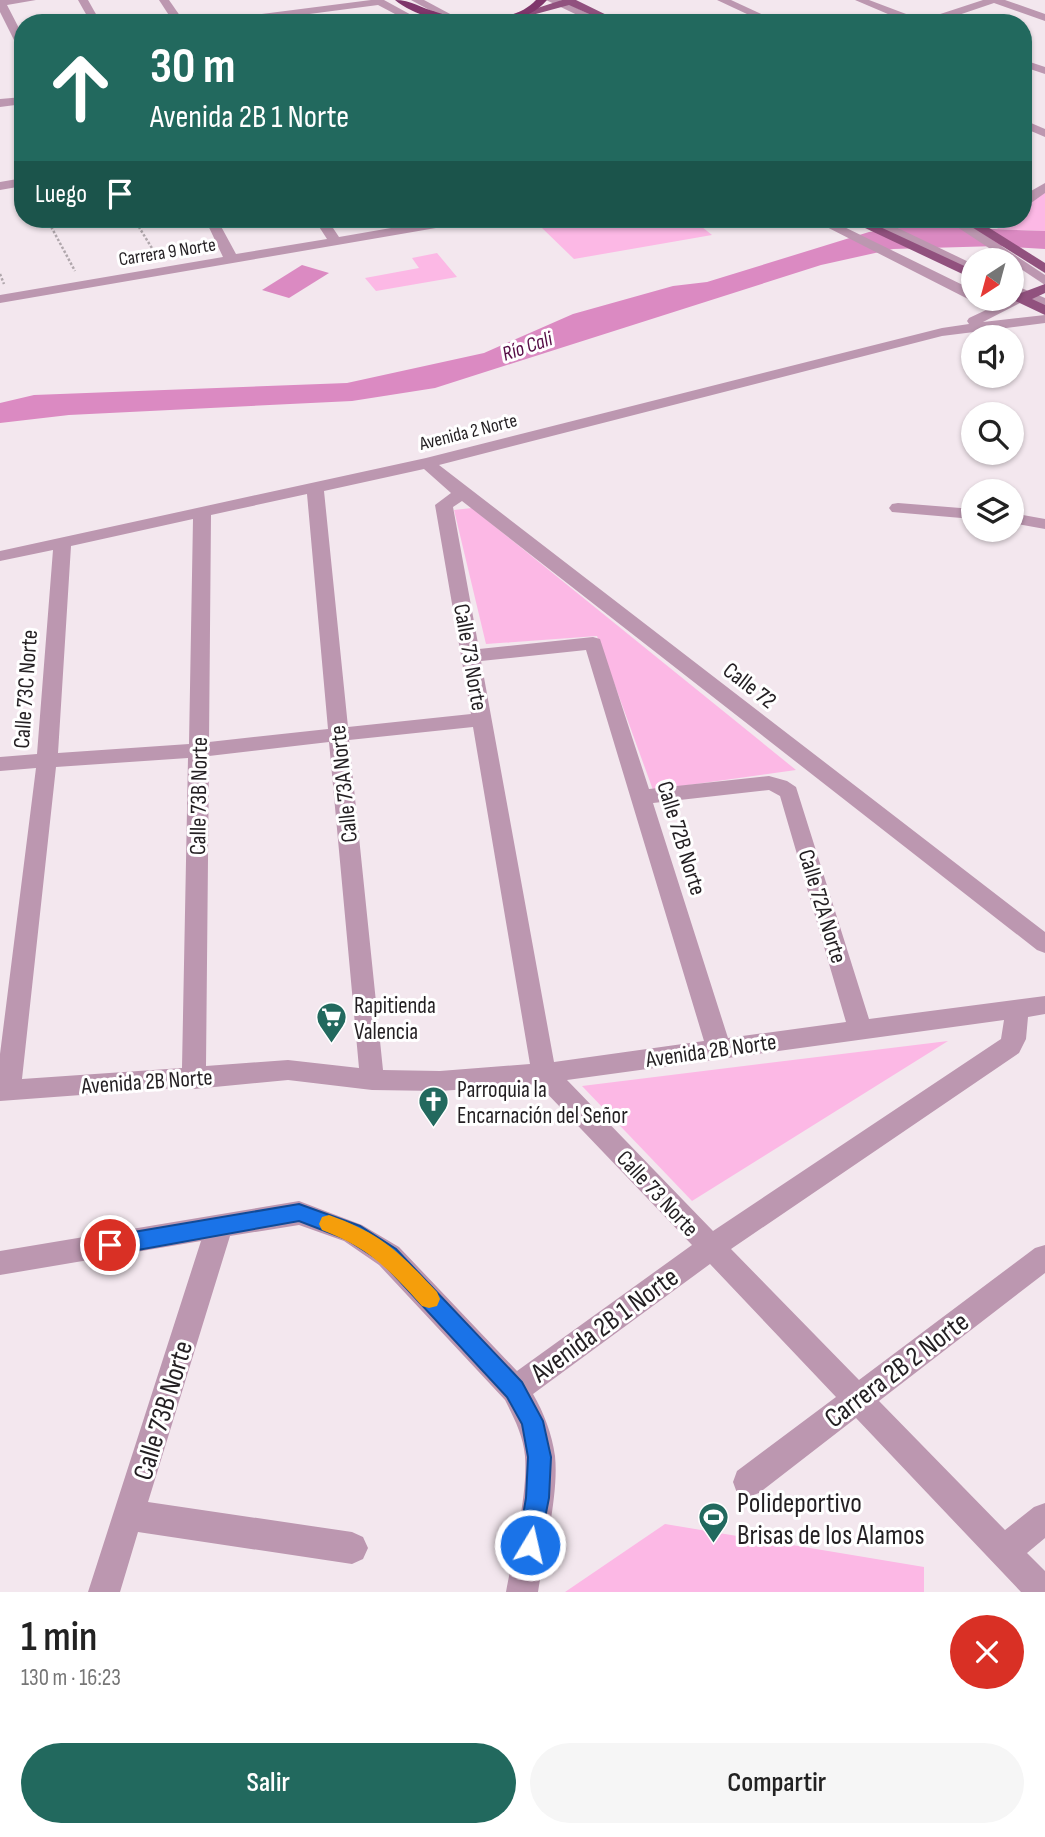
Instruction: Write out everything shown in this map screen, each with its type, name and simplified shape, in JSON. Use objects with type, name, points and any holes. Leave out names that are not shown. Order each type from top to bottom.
[{"type":"highway","points":[[401,0],[420,14]]},
{"type":"highway","points":[[524,14],[534,9],[542,0]]},
{"type":"main road","points":[[525,14],[565,1],[596,14]]},
{"type":"main road","points":[[880,228],[961,269]]},
{"type":"main road","points":[[979,228],[1040,272]]},
{"type":"main road","points":[[1024,293],[1045,288]]},
{"type":"main road","points":[[1024,298],[1045,311]]},
{"type":"street","points":[[14,30],[0,3],[31,0]]},
{"type":"street","points":[[270,14],[274,5],[306,0],[320,10]]},
{"type":"street","points":[[416,0],[441,14]]},
{"type":"street","points":[[722,0],[755,14]]},
{"type":"street","points":[[860,0],[897,14]]},
{"type":"street","points":[[950,14],[994,0],[1045,18]]},
{"type":"street","points":[[299,14],[320,10],[347,11],[378,1],[414,14]]},
{"type":"street","points":[[565,1],[587,14]]},
{"type":"street","points":[[1032,13],[1045,9]]},
{"type":"street","points":[[216,228],[231,259]]},
{"type":"street","points":[[326,228],[335,240]]},
{"type":"street","name":"Carrera 9 Norte","points":[[0,299],[397,228]]},
{"type":"street","points":[[835,228],[961,290]]},
{"type":"street","points":[[882,228],[961,264]]},
{"type":"street","points":[[967,228],[1040,272]]},
{"type":"street","points":[[1024,296],[1045,304]]},
{"type":"street","name":"Avenida 2 Norte","points":[[942,332],[992,312]]},
{"type":"street","points":[[1006,312],[1045,331]]},
{"type":"street","name":"Avenida 2 Norte","points":[[0,556],[428,463],[942,332],[1045,319]]},
{"type":"street","name":"Calle 72","points":[[428,463],[462,493],[1045,944]]},
{"type":"street","name":"Calle 73A Norte","points":[[315,487],[372,1080]]},
{"type":"street","name":"Calle 73 Norte","points":[[462,493],[443,505],[544,1073],[1043,1592]]},
{"type":"street","points":[[898,508],[961,513]]},
{"type":"street","name":"Calle 73B Norte","points":[[194,1079],[202,513]]},
{"type":"street","points":[[1024,520],[1045,524]]},
{"type":"street","name":"Calle 73C Norte","points":[[4,1090],[47,760],[62,543]]},
{"type":"street","name":"Calle 72B Norte","points":[[471,656],[593,643],[719,1049]]},
{"type":"street","points":[[0,764],[199,750],[482,719]]},
{"type":"street","name":"Calle 72A Norte","points":[[641,797],[769,783],[789,792],[860,1030]]},
{"type":"street","name":"Avenida 2B Norte","points":[[4,1090],[194,1079],[288,1070],[372,1080],[440,1081],[544,1073],[1045,1005]]},
{"type":"street","name":"Avenida 2B 1 Norte","points":[[0,1263],[299,1213],[353,1233],[389,1255],[514,1390],[710,1248],[1010,1046],[1014,1039],[1017,1009]]},
{"type":"street","name":"Calle 73B Norte","points":[[104,1592],[219,1228]]},
{"type":"street","name":"Carrera 2B 2 Norte","points":[[748,1482],[1045,1257]]},
{"type":"street","points":[[514,1390],[532,1421],[540,1457],[537,1498],[522,1592]]},
{"type":"street","points":[[129,1514],[352,1548]]},
{"type":"street","points":[[1004,1551],[1045,1518]]},
{"type":"path","points":[[52,228],[82,284]]},
{"type":"path","points":[[139,228],[165,271]]},
{"type":"shaded area","points":[[1045,187],[1045,231],[997,229],[1032,228],[1032,197]]},
{"type":"shaded area","points":[[542,228],[703,228],[712,235],[574,259]]},
{"type":"shaded area","points":[[437,253],[457,277],[376,291],[365,278],[419,268],[412,258]]},
{"type":"shaded area","points":[[472,508],[796,770],[653,790],[597,636],[486,644],[454,510]]},
{"type":"shaded area","points":[[948,1041],[692,1201],[582,1086]]},
{"type":"shaded area","name":"Polideportivo Brisas de los Alamos","points":[[665,1524],[924,1567],[924,1592],[565,1592]]},
{"type":"water","name":"Río Cali","points":[[900,228],[1045,231],[1045,249],[998,246],[893,249],[821,265],[435,388],[352,401],[69,415],[0,423],[0,403],[34,395],[347,383],[484,353],[573,314],[673,286],[707,282],[869,232]]},
{"type":"water","points":[[302,265],[329,273],[289,298],[262,290]]},
{"type":"slow traffic","points":[[329,1224],[353,1233],[389,1255],[429,1299]]},
{"type":"place","name":"Rapitienda Valencia","points":[[331,1045]]},
{"type":"place","name":"Parroquia la Encarnación del Señor","points":[[434,1129]]},
{"type":"place","name":"Polideportivo Brisas de los Alamos","points":[[714,1545]]},
{"type":"route","points":[[110,1245],[299,1213],[353,1233],[389,1255],[514,1390],[532,1421],[540,1457],[530,1545]]}]
